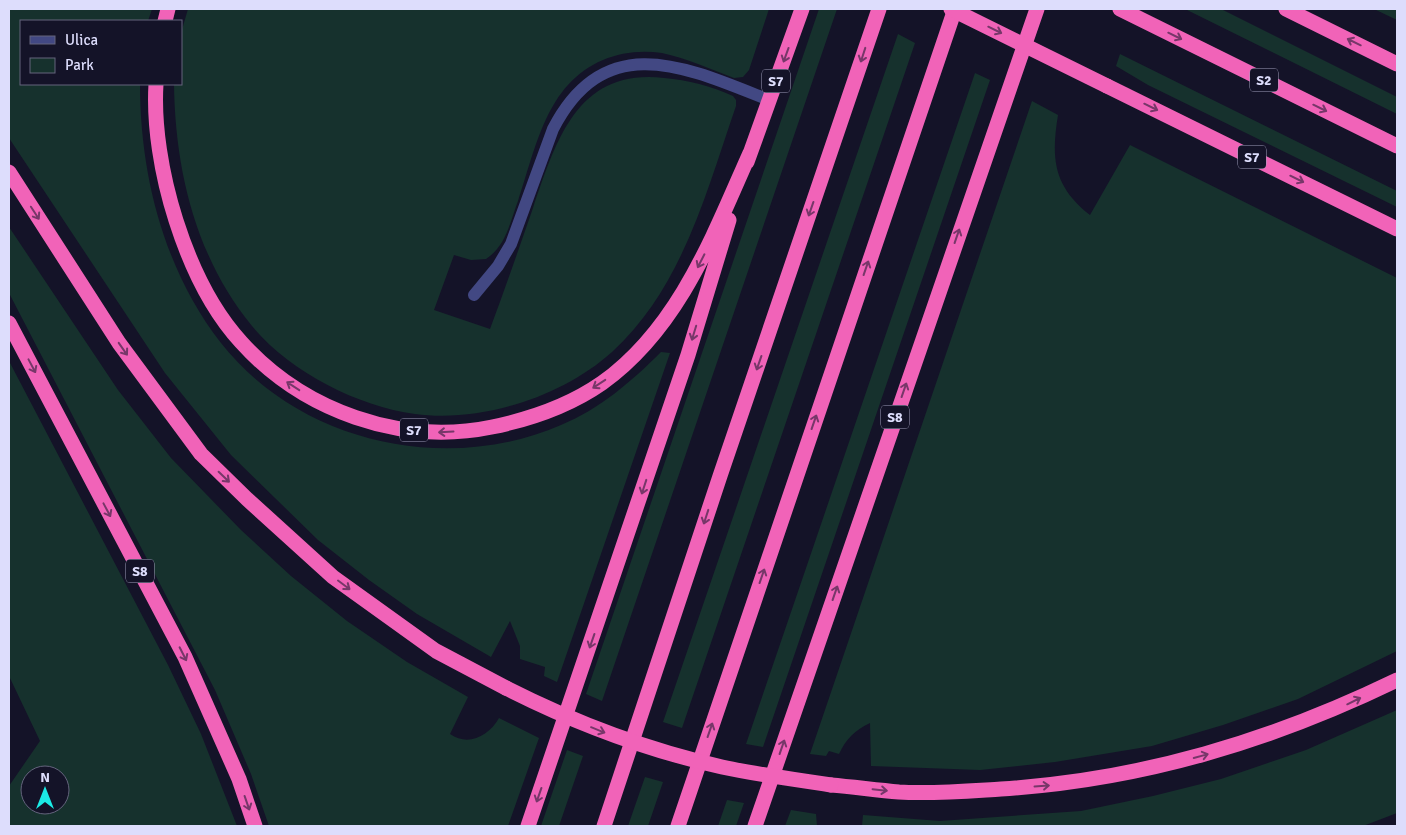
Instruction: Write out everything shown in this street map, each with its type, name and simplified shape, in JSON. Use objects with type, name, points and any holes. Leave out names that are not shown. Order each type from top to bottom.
[{"type":"highway","name":"S7","points":[[156,85],[163,172],[184,243],[199,277],[218,311],[239,341],[262,364],[318,402],[352,417],[390,427],[432,433],[473,431],[526,420],[560,407],[601,384],[635,356],[666,319],[687,288],[714,236],[750,153],[802,9]]},
{"type":"highway","points":[[604,826],[720,476],[879,9]]},
{"type":"highway","name":"S7","points":[[951,9],[1397,229]]},
{"type":"highway","points":[[678,826],[955,9]]},
{"type":"highway","name":"S8","points":[[755,826],[1037,9]]},
{"type":"highway","points":[[1286,9],[1397,64]]},
{"type":"highway","name":"S2","points":[[1125,12],[1397,146]]},
{"type":"highway","points":[[528,826],[688,355],[750,153]]},
{"type":"highway","points":[[9,172],[119,343],[200,454],[297,546],[340,582],[436,651],[550,710],[606,733],[663,752],[723,768],[831,785],[900,792],[964,792],[1049,786],[1114,776],[1180,762],[1279,732],[1344,706],[1397,680]]},
{"type":"highway","name":"S8","points":[[9,323],[185,657],[239,778],[255,826]]},
{"type":"lane","points":[[474,295],[498,266],[511,244],[553,128],[562,111],[576,93],[596,76],[630,64],[656,65],[715,78],[769,100]]},
{"type":"green space","points":[[9,9],[152,9],[148,20],[20,20],[20,85],[140,85],[141,118],[151,187],[170,253],[184,285],[201,315],[221,343],[254,377],[291,405],[333,426],[378,440],[424,447],[470,447],[517,440],[561,425],[589,411],[615,393],[661,352],[670,353],[557,682],[544,676],[545,667],[520,659],[520,646],[510,621],[491,657],[417,614],[369,580],[318,540],[231,455],[165,373],[9,138]]},
{"type":"green space","points":[[188,9],[769,9],[749,70],[743,77],[734,78],[671,55],[639,52],[624,53],[603,60],[584,71],[568,85],[556,101],[538,139],[510,225],[503,240],[493,254],[486,259],[471,260],[454,255],[434,310],[490,329],[551,158],[574,114],[590,97],[610,85],[634,78],[664,78],[691,82],[725,92],[733,96],[736,100],[736,106],[689,238],[657,299],[636,327],[612,352],[592,368],[545,394],[493,410],[440,416],[393,410],[348,395],[326,384],[285,358],[267,342],[252,326],[233,300],[216,272],[203,242],[192,212],[184,180],[175,116],[174,85],[182,85],[182,30]]},
{"type":"green space","points":[[819,9],[837,9],[602,701],[586,694]]},
{"type":"green space","points":[[1185,9],[1221,9],[1397,97],[1397,114]]},
{"type":"green space","points":[[1374,9],[1397,9],[1397,20]]},
{"type":"green space","points":[[898,34],[915,43],[682,728],[663,722]]},
{"type":"green space","points":[[1120,54],[1397,191],[1397,207],[1148,85],[1116,66]]},
{"type":"green space","points":[[975,73],[990,80],[763,747],[746,744]]},
{"type":"green space","points":[[1032,101],[1058,115],[1055,158],[1058,170],[1068,193],[1090,215],[1130,145],[1397,278],[1397,651],[1298,699],[1223,725],[1152,746],[1055,762],[980,770],[871,766],[870,723],[851,736],[839,754],[829,751],[826,756],[810,754]]},
{"type":"green space","points":[[9,227],[118,390],[171,458],[241,530],[291,576],[347,621],[407,662],[468,697],[450,734],[464,740],[477,738],[490,730],[499,718],[539,738],[508,826],[269,826],[251,774],[215,690],[9,293]]},
{"type":"green space","points":[[9,361],[168,665],[201,734],[237,826],[9,826],[9,786],[20,770],[20,815],[70,815],[70,765],[23,765],[40,741],[9,676]]},
{"type":"green space","points":[[1397,710],[1397,813],[1363,826],[862,826],[863,815],[940,821],[1081,811],[1153,796],[1221,779],[1306,750]]},
{"type":"green space","points":[[567,750],[583,756],[559,826],[541,826]]},
{"type":"green space","points":[[645,777],[663,782],[648,826],[628,826]]},
{"type":"green space","points":[[727,800],[744,803],[736,826],[718,826]]},
{"type":"green space","points":[[791,810],[816,814],[817,826],[785,826]]}]
